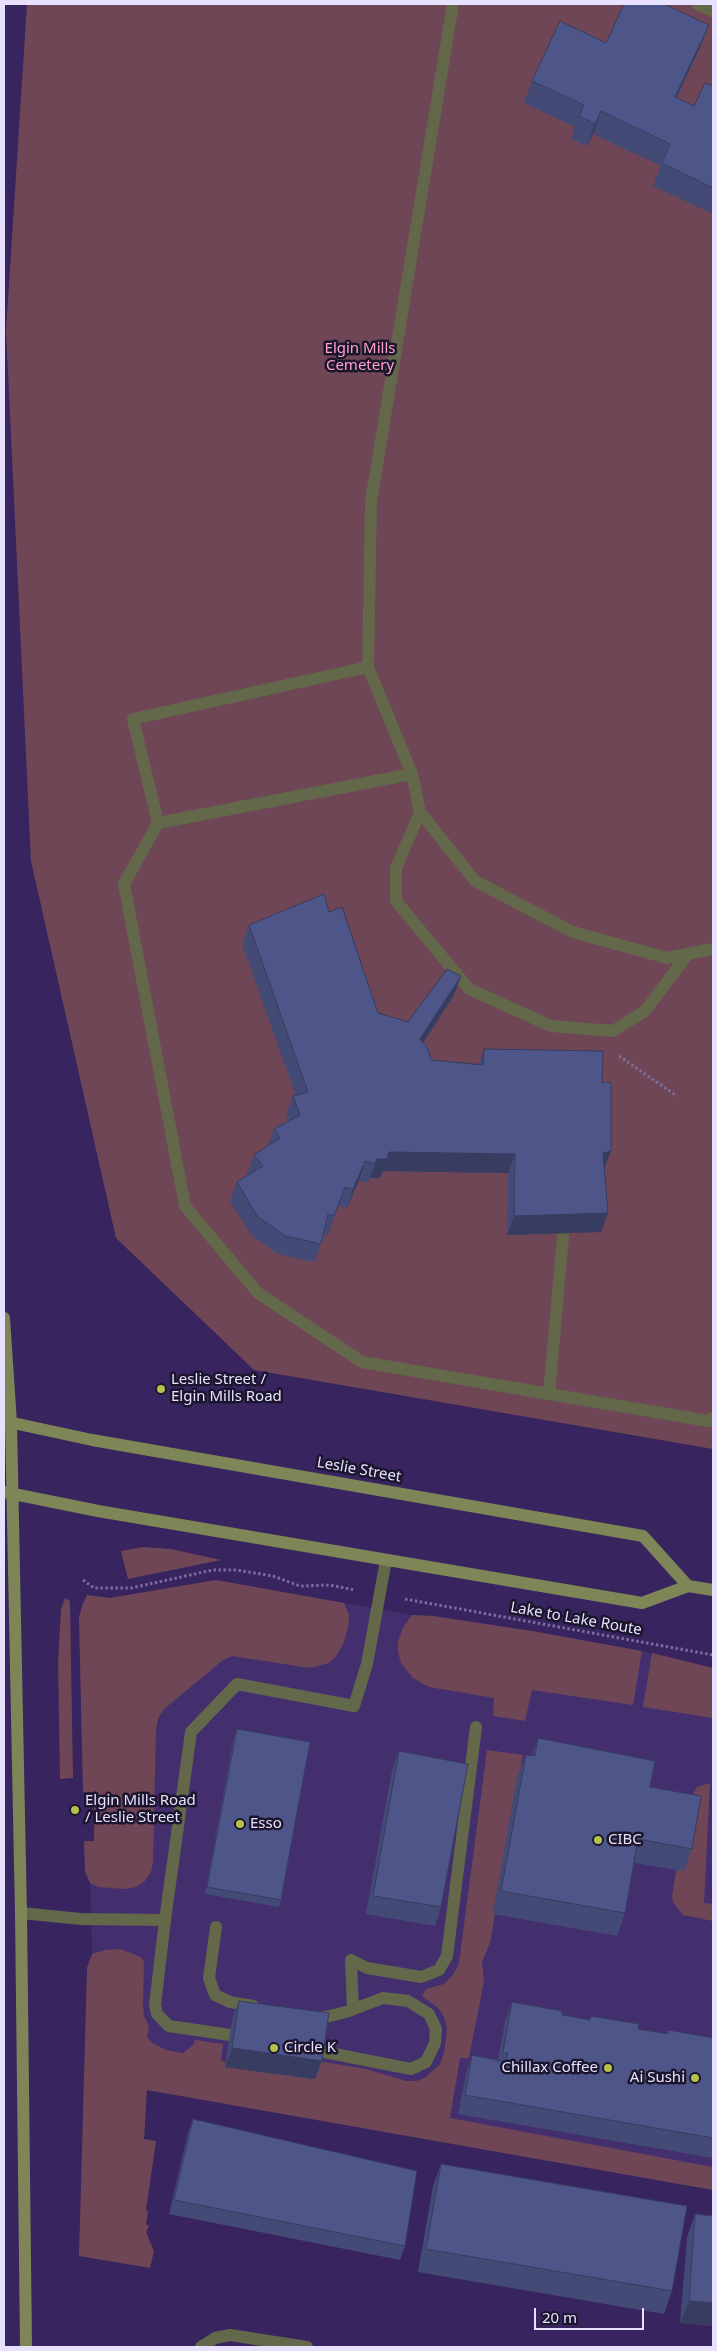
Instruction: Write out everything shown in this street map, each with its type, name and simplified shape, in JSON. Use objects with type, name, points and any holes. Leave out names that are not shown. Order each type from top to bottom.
[{"type":"main road","points":[[4,1318],[7,1493],[21,1913],[26,2347]]},
{"type":"main road","name":"Leslie Street","points":[[7,1422],[101,1442],[643,1536],[688,1586]]},
{"type":"main road","points":[[7,1493],[642,1603],[688,1586],[713,1590]]},
{"type":"street","points":[[453,4],[371,500],[368,667],[412,774],[420,812],[475,881],[573,932],[667,958],[713,949]]},
{"type":"street","points":[[697,4],[713,11]]},
{"type":"street","points":[[368,667],[133,719],[158,823],[124,884],[185,1206],[258,1293],[362,1362],[708,1421],[713,1418]]},
{"type":"street","points":[[158,823],[412,774]]},
{"type":"street","points":[[420,812],[396,868],[396,900],[469,989],[551,1026],[613,1031],[646,1011],[688,954]]},
{"type":"street","points":[[549,1394],[563,1237]]},
{"type":"street","points":[[230,2036],[168,2026],[157,2014],[155,2006],[191,1732],[237,1684],[354,1706],[367,1664],[386,1560]]},
{"type":"street","points":[[353,2009],[351,1960],[367,1968],[421,1977],[439,1970],[447,1956],[476,1727]]},
{"type":"street","points":[[21,1913],[81,1919],[165,1920]]},
{"type":"street","points":[[216,1926],[209,1978],[215,1995],[230,2002],[269,2009]]},
{"type":"street","points":[[298,2015],[317,2019],[383,1998],[408,2001],[428,2014],[436,2029],[435,2043],[426,2062],[411,2069],[319,2051]]},
{"type":"street","points":[[201,2347],[215,2338],[230,2335],[307,2347]]},
{"type":"path","points":[[613,1031],[620,1058],[677,1096]]},
{"type":"path","points":[[83,1580],[94,1588],[131,1588],[213,1570],[236,1570],[273,1576],[300,1586],[330,1585]]},
{"type":"path","name":"Lake to Lake Route","points":[[435,1605],[713,1655]]},
{"type":"shaded area","points":[[216,1580],[412,1615],[433,1616],[532,1631],[642,1651],[713,1668],[713,2190],[147,2090],[87,1968],[92,1954],[90,1883],[85,1871],[84,1841],[94,1841],[94,1792],[83,1792],[79,1617],[87,1595],[110,1598]]},
{"type":"green space","name":"Elgin Mills Cemetery","points":[[27,4],[713,4],[713,1449],[254,1370],[116,1238],[31,861],[6,330]]},
{"type":"green space","points":[[143,1547],[171,1549],[221,1560],[128,1579],[121,1551]]},
{"type":"green space","points":[[216,1580],[344,1603],[349,1615],[348,1628],[343,1644],[337,1655],[329,1663],[310,1668],[232,1656],[223,1660],[164,1709],[158,1719],[156,1729],[153,1862],[151,1872],[145,1881],[136,1887],[125,1889],[98,1887],[90,1883],[85,1871],[84,1841],[94,1841],[94,1792],[83,1792],[79,1617],[82,1606],[87,1595],[110,1598]]},
{"type":"green space","points":[[65,1598],[70,1601],[73,1778],[60,1779],[58,1661],[61,1609]]},
{"type":"green space","points":[[412,1615],[433,1616],[532,1631],[642,1651],[633,1705],[532,1690],[525,1721],[493,1716],[494,1698],[429,1687],[413,1678],[401,1663],[398,1652],[398,1641],[404,1626]]},
{"type":"green space","points":[[652,1653],[713,1668],[713,1718],[643,1707]]},
{"type":"green space","points":[[487,1750],[523,1755],[493,1913],[495,1914],[490,1943],[482,1962],[484,1981],[469,2058],[460,2058],[450,2118],[713,2167],[713,2190],[147,2090],[144,2139],[156,2141],[146,2210],[148,2212],[146,2224],[149,2226],[146,2232],[154,2251],[150,2268],[79,2256],[87,1968],[92,1954],[105,1950],[120,1949],[141,1957],[144,1962],[144,2016],[149,2026],[147,2037],[151,2042],[166,2050],[183,2053],[193,2045],[195,2040],[223,2044],[221,2060],[226,2063],[226,2067],[315,2079],[318,2061],[366,2069],[406,2081],[417,2081],[426,2077],[440,2064],[444,2053],[447,2029],[444,2016],[438,2008],[422,1996],[426,1989],[444,1984],[453,1975],[459,1963]]},
{"type":"green space","points":[[710,1783],[704,1903],[713,1904],[713,1921],[683,1915],[673,1902],[672,1896],[688,1802],[697,1787]]},
{"type":"building","points":[[624,4],[664,4],[709,25],[675,97],[694,106],[705,83],[713,86],[713,188],[662,163],[670,144],[601,111],[595,124],[579,116],[584,105],[532,81],[560,21],[606,43]]},
{"type":"building","points":[[324,894],[329,912],[342,907],[378,1013],[408,1022],[447,969],[461,976],[420,1039],[428,1049],[431,1060],[483,1065],[484,1049],[603,1051],[602,1083],[611,1082],[611,1151],[603,1153],[608,1213],[514,1216],[515,1154],[389,1152],[387,1159],[377,1159],[375,1164],[365,1161],[353,1189],[345,1187],[334,1216],[328,1214],[321,1244],[285,1236],[257,1216],[237,1182],[263,1166],[254,1155],[280,1138],[274,1129],[300,1115],[293,1096],[308,1092],[249,925]]},
{"type":"building","points":[[237,1729],[310,1742],[281,1900],[207,1887]]},
{"type":"building","name":"CIBC","points":[[538,1738],[655,1761],[650,1787],[701,1796],[692,1849],[638,1839],[625,1913],[501,1891],[526,1755],[535,1756]]},
{"type":"building","points":[[399,1751],[468,1764],[441,1907],[373,1896]]},
{"type":"building","points":[[239,2001],[329,2013],[322,2061],[232,2048]]},
{"type":"building","points":[[512,2002],[562,2011],[562,2015],[590,2020],[591,2016],[639,2024],[638,2029],[668,2034],[668,2030],[713,2038],[713,2138],[465,2095],[472,2055],[506,2062],[508,2053],[503,2052]]},
{"type":"building","points":[[193,2119],[417,2171],[405,2246],[174,2200]]},
{"type":"building","points":[[441,2164],[687,2206],[672,2291],[426,2249]]},
{"type":"building","points":[[695,2214],[713,2216],[713,2303],[689,2301]]},
{"type":"place","name":"Leslie Street / Elgin Mills Road","points":[[161,1389]]},
{"type":"place","name":"Elgin Mills Road / Leslie Street","points":[[75,1810]]},
{"type":"place","name":"Esso","points":[[240,1824]]},
{"type":"place","name":"CIBC","points":[[598,1840]]},
{"type":"place","name":"Circle K","points":[[274,2048]]},
{"type":"place","name":"Chillax Coffee","points":[[608,2068]]},
{"type":"place","name":"Ai Sushi","points":[[695,2078]]}]
